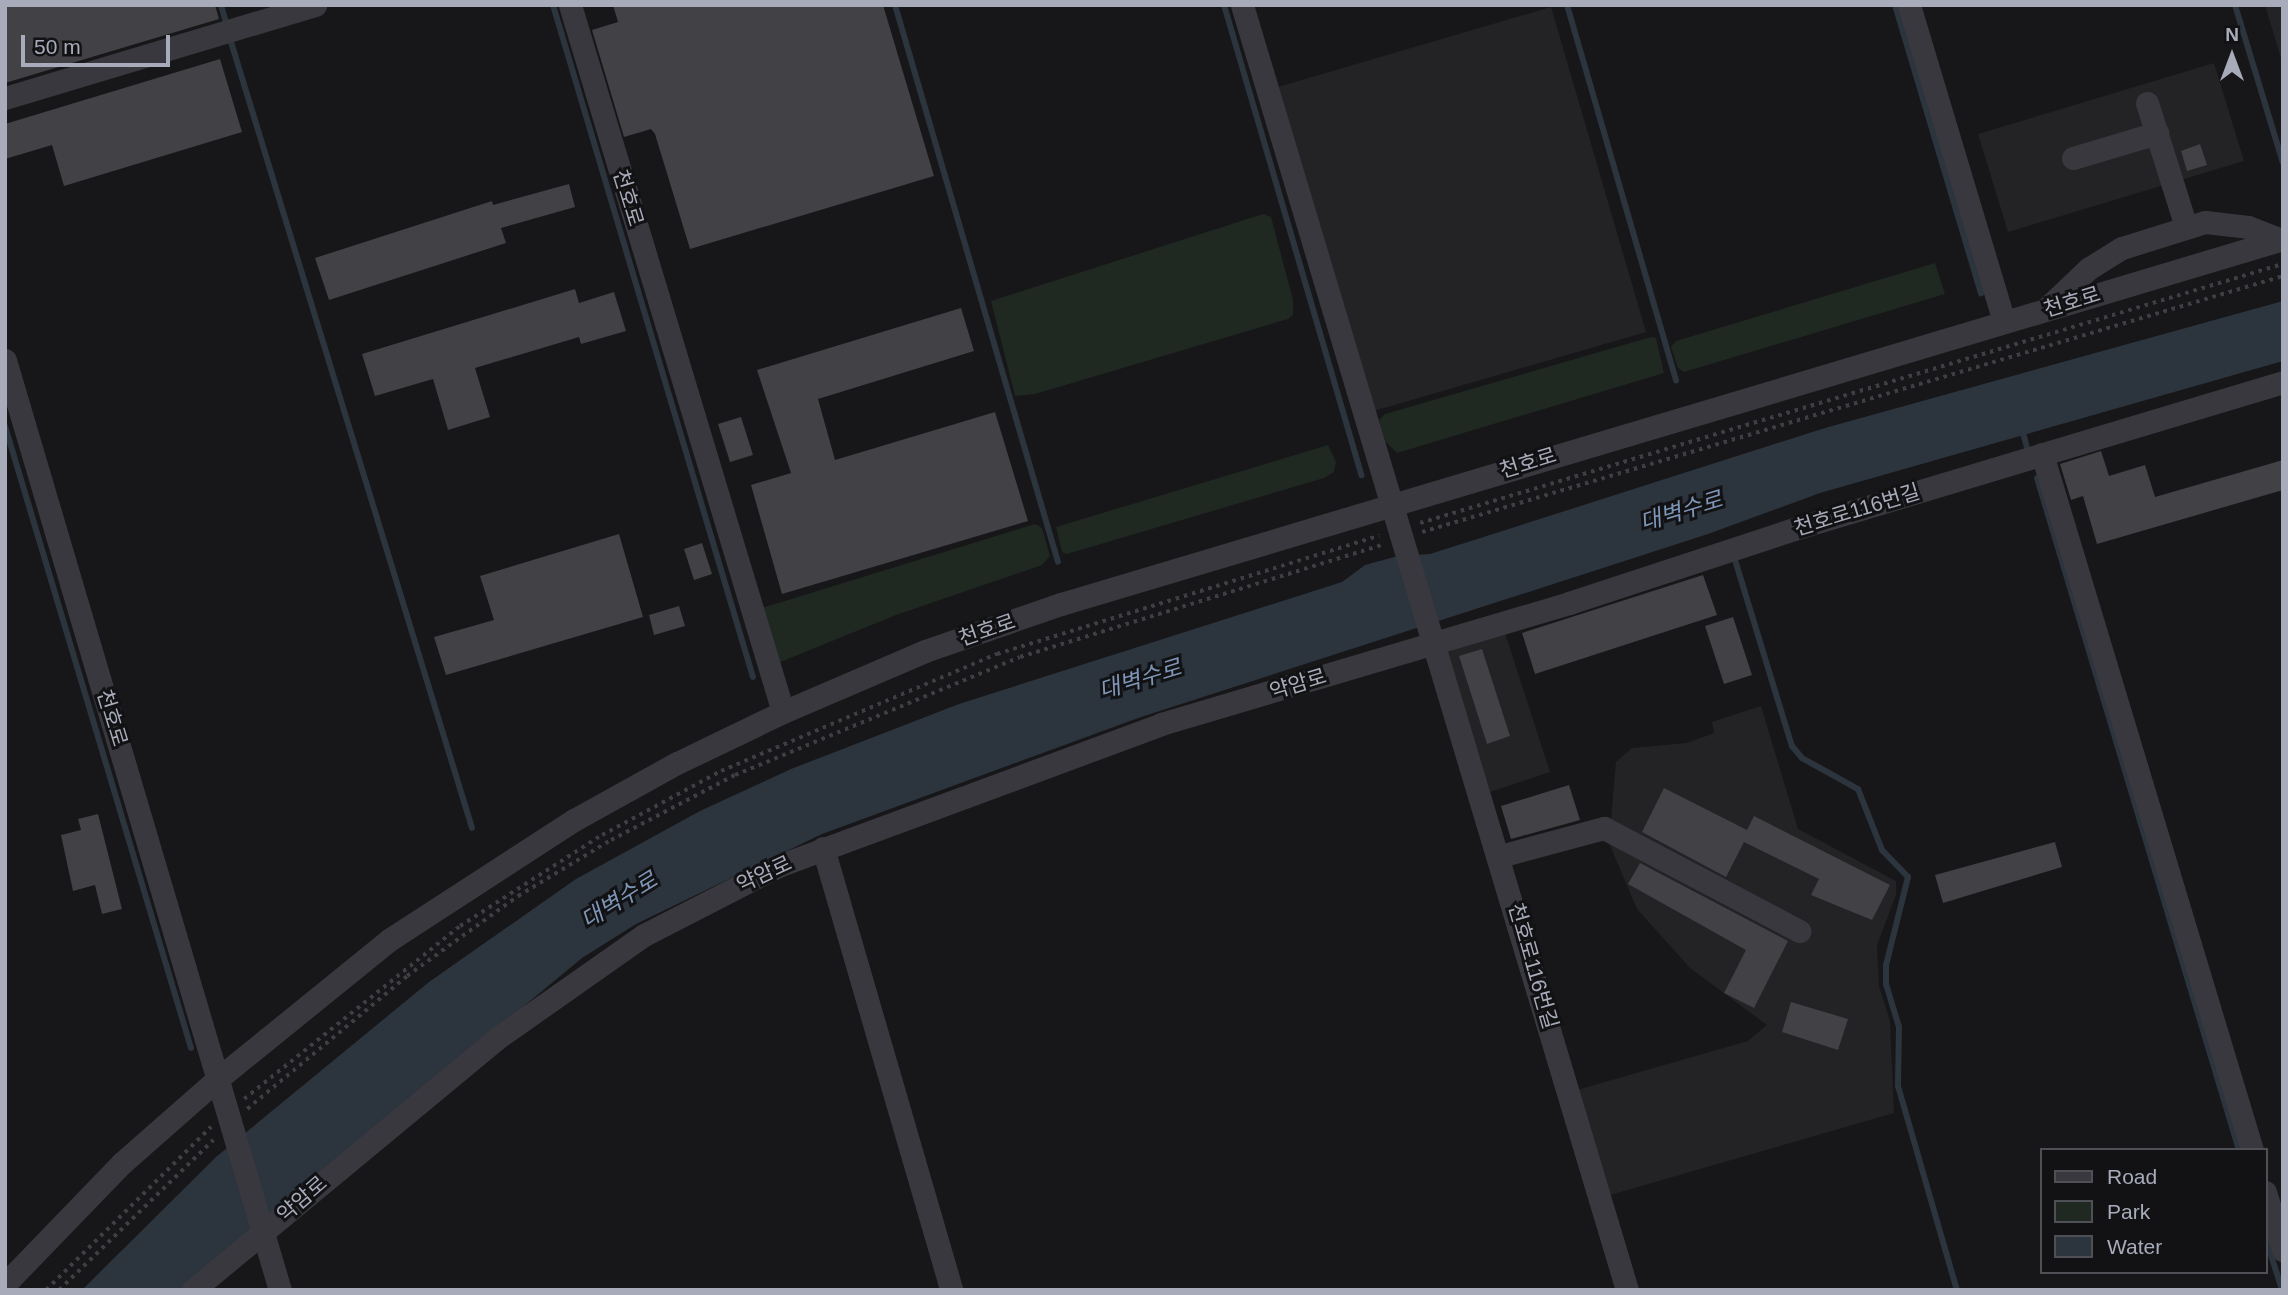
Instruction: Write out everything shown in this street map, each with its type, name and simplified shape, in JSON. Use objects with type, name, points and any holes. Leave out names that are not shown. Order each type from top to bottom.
[{"type":"street","points":[[5,99],[315,5]]},
{"type":"street","name":"천호로","points":[[570,5],[783,712]]},
{"type":"street","name":"천호로116번길","points":[[1242,5],[1391,504],[1500,856],[1627,1290]]},
{"type":"street","points":[[1909,5],[2004,322]]},
{"type":"street","points":[[2147,103],[2186,227]]},
{"type":"street","points":[[2073,158],[2157,133]]},
{"type":"street","points":[[2044,310],[2107,257],[2132,243],[2215,221],[2248,227],[2282,239]]},
{"type":"street","name":"천호로","points":[[5,1284],[122,1163],[220,1077],[389,940],[474,882],[666,769],[783,712],[925,652],[1060,604],[2282,239]]},
{"type":"street","name":"천호로","points":[[5,360],[220,1077]]},
{"type":"street","name":"천호로116번길","points":[[1433,641],[2283,382]]},
{"type":"street","points":[[2042,454],[2251,1148]]},
{"type":"street","name":"약암로","points":[[193,1290],[211,1270],[422,1097],[608,959],[679,915],[822,848],[1151,727],[1433,641]]},
{"type":"street","points":[[1500,856],[1604,828],[1799,931]]},
{"type":"street","points":[[822,848],[951,1290]]},
{"type":"street","points":[[220,1077],[261,1231],[280,1290]]},
{"type":"street","points":[[2267,1198],[2283,1250]]},
{"type":"path","points":[[59,1290],[232,1121],[407,976],[479,923],[611,840],[736,775],[1020,657],[2283,264]]},
{"type":"path","points":[[46,1290],[232,1121],[460,926],[601,835],[720,771],[997,654],[2283,276]]},
{"type":"shaded area","points":[[2265,5],[2283,5],[2283,65]]},
{"type":"shaded area","points":[[1551,7],[1646,332],[1374,411],[1278,87]]},
{"type":"shaded area","points":[[2214,63],[2244,161],[2008,232],[1978,134]]},
{"type":"shaded area","points":[[1505,633],[1550,772],[1487,793],[1443,651]]},
{"type":"shaded area","points":[[1761,706],[1798,829],[1896,881],[1896,895],[1877,945],[1879,986],[1890,1021],[1894,1113],[1610,1195],[1577,1090],[1748,1041],[1767,1025],[1690,968],[1637,909],[1609,843],[1616,762],[1632,748],[1687,743],[1714,733],[1712,722]]},
{"type":"green space","points":[[1263,214],[1271,217],[1293,300],[1293,315],[1288,319],[1035,394],[1015,396],[991,301]]},
{"type":"green space","points":[[1935,263],[1945,294],[1684,372],[1678,368],[1671,347],[1676,341]]},
{"type":"green space","points":[[1651,337],[1656,338],[1664,373],[1397,453],[1385,441],[1379,420],[1385,414]]},
{"type":"green space","points":[[1328,445],[1336,462],[1334,472],[1324,478],[1067,554],[1062,552],[1056,527]]},
{"type":"green space","points":[[1035,524],[1042,528],[1050,556],[1042,565],[896,615],[778,663],[759,609]]},
{"type":"water","name":"대벽수로","points":[[2283,301],[2283,361],[1820,493],[1708,534],[1141,717],[822,834],[636,924],[582,958],[181,1290],[82,1290],[216,1157],[429,982],[576,879],[700,811],[791,769],[959,704],[1342,582],[1365,565],[1398,556],[1430,554],[1825,428]]},
{"type":"building","points":[[5,5],[215,5],[219,19],[5,83]]},
{"type":"building","points":[[613,5],[883,5],[934,176],[690,249],[655,134],[651,129],[624,137],[592,30],[618,22]]},
{"type":"building","points":[[220,59],[242,132],[64,186],[52,145],[5,159],[5,124]]},
{"type":"building","points":[[2200,144],[2207,165],[2187,171],[2181,151]]},
{"type":"building","points":[[569,184],[575,207],[501,228],[506,243],[329,300],[315,258],[492,201],[493,205]]},
{"type":"building","points":[[575,289],[579,303],[614,292],[626,331],[581,344],[579,337],[475,368],[490,417],[448,430],[433,379],[375,396],[362,354]]},
{"type":"building","points":[[961,308],[974,351],[818,399],[835,460],[995,412],[1028,521],[782,594],[751,485],[791,473],[757,370]]},
{"type":"building","points":[[741,417],[753,455],[730,462],[718,424]]},
{"type":"building","points":[[2101,451],[2109,476],[2145,465],[2155,497],[2283,460],[2283,490],[2097,544],[2083,496],[2071,500],[2060,464]]},
{"type":"building","points":[[619,534],[643,617],[446,675],[434,637],[494,620],[480,576]]},
{"type":"building","points":[[702,543],[712,574],[694,580],[684,549]]},
{"type":"building","points":[[1703,575],[1717,615],[1535,674],[1522,633]]},
{"type":"building","points":[[679,606],[685,626],[654,635],[649,615]]},
{"type":"building","points":[[1733,617],[1752,675],[1724,684],[1705,626]]},
{"type":"building","points":[[1482,649],[1510,736],[1487,744],[1459,656]]},
{"type":"building","points":[[1569,785],[1580,820],[1511,839],[1501,806]]},
{"type":"building","points":[[1664,788],[1747,830],[1754,816],[1890,885],[1872,920],[1811,895],[1819,879],[1744,842],[1726,877],[1642,832]]},
{"type":"building","points":[[98,814],[122,909],[102,914],[95,885],[73,891],[61,835],[81,830],[78,819]]},
{"type":"building","points":[[2055,842],[2062,867],[1943,903],[1935,875]]},
{"type":"building","points":[[1640,863],[1788,941],[1754,1008],[1724,993],[1746,950],[1628,884]]},
{"type":"building","points":[[1791,1002],[1848,1019],[1838,1050],[1782,1032]]},
{"type":"waterway","points":[[221,5],[226,22]]},
{"type":"waterway","points":[[553,5],[753,677]]},
{"type":"waterway","points":[[895,5],[1058,562]]},
{"type":"waterway","points":[[1224,5],[1361,475]]},
{"type":"waterway","points":[[1567,5],[1676,381]]},
{"type":"waterway","points":[[1895,5],[1981,293]]},
{"type":"waterway","points":[[2235,5],[2283,163]]},
{"type":"waterway","points":[[231,42],[472,828]]},
{"type":"waterway","points":[[5,426],[191,1048]]},
{"type":"waterway","points":[[2022,429],[2027,448]]},
{"type":"waterway","points":[[2037,478],[2238,1148]]},
{"type":"waterway","points":[[1735,560],[1792,746],[1802,758],[1858,789],[1882,850],[1908,877],[1886,965],[1886,984],[1899,1027],[1898,1086],[1957,1290]]},
{"type":"waterway","points":[[2267,1242],[2282,1290]]}]
